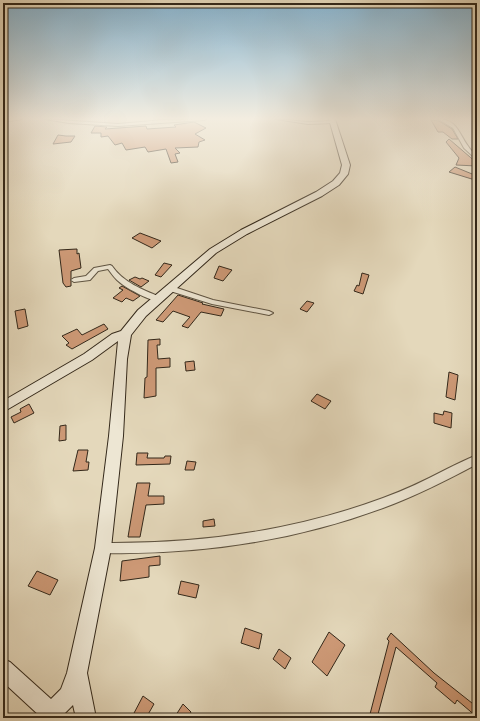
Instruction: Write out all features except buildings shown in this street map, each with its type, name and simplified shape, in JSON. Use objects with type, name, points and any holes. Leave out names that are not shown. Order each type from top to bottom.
[{"type":"street","points":[[3,669],[53,716],[68,696],[77,672],[103,548],[116,436],[121,359],[125,334],[142,313],[192,267],[228,240],[319,194],[336,182],[344,174],[346,165],[342,153]]},
{"type":"street","points":[[74,280],[88,278],[96,269],[110,268],[114,274],[126,284],[158,299]]},
{"type":"street","points":[[169,288],[212,302],[269,313]]},
{"type":"street","points":[[3,407],[88,357],[116,337],[125,334]]},
{"type":"street","points":[[103,548],[137,550],[178,547],[230,541],[271,534],[382,503],[427,485],[477,459]]},
{"type":"street","points":[[77,672],[86,718]]}]
